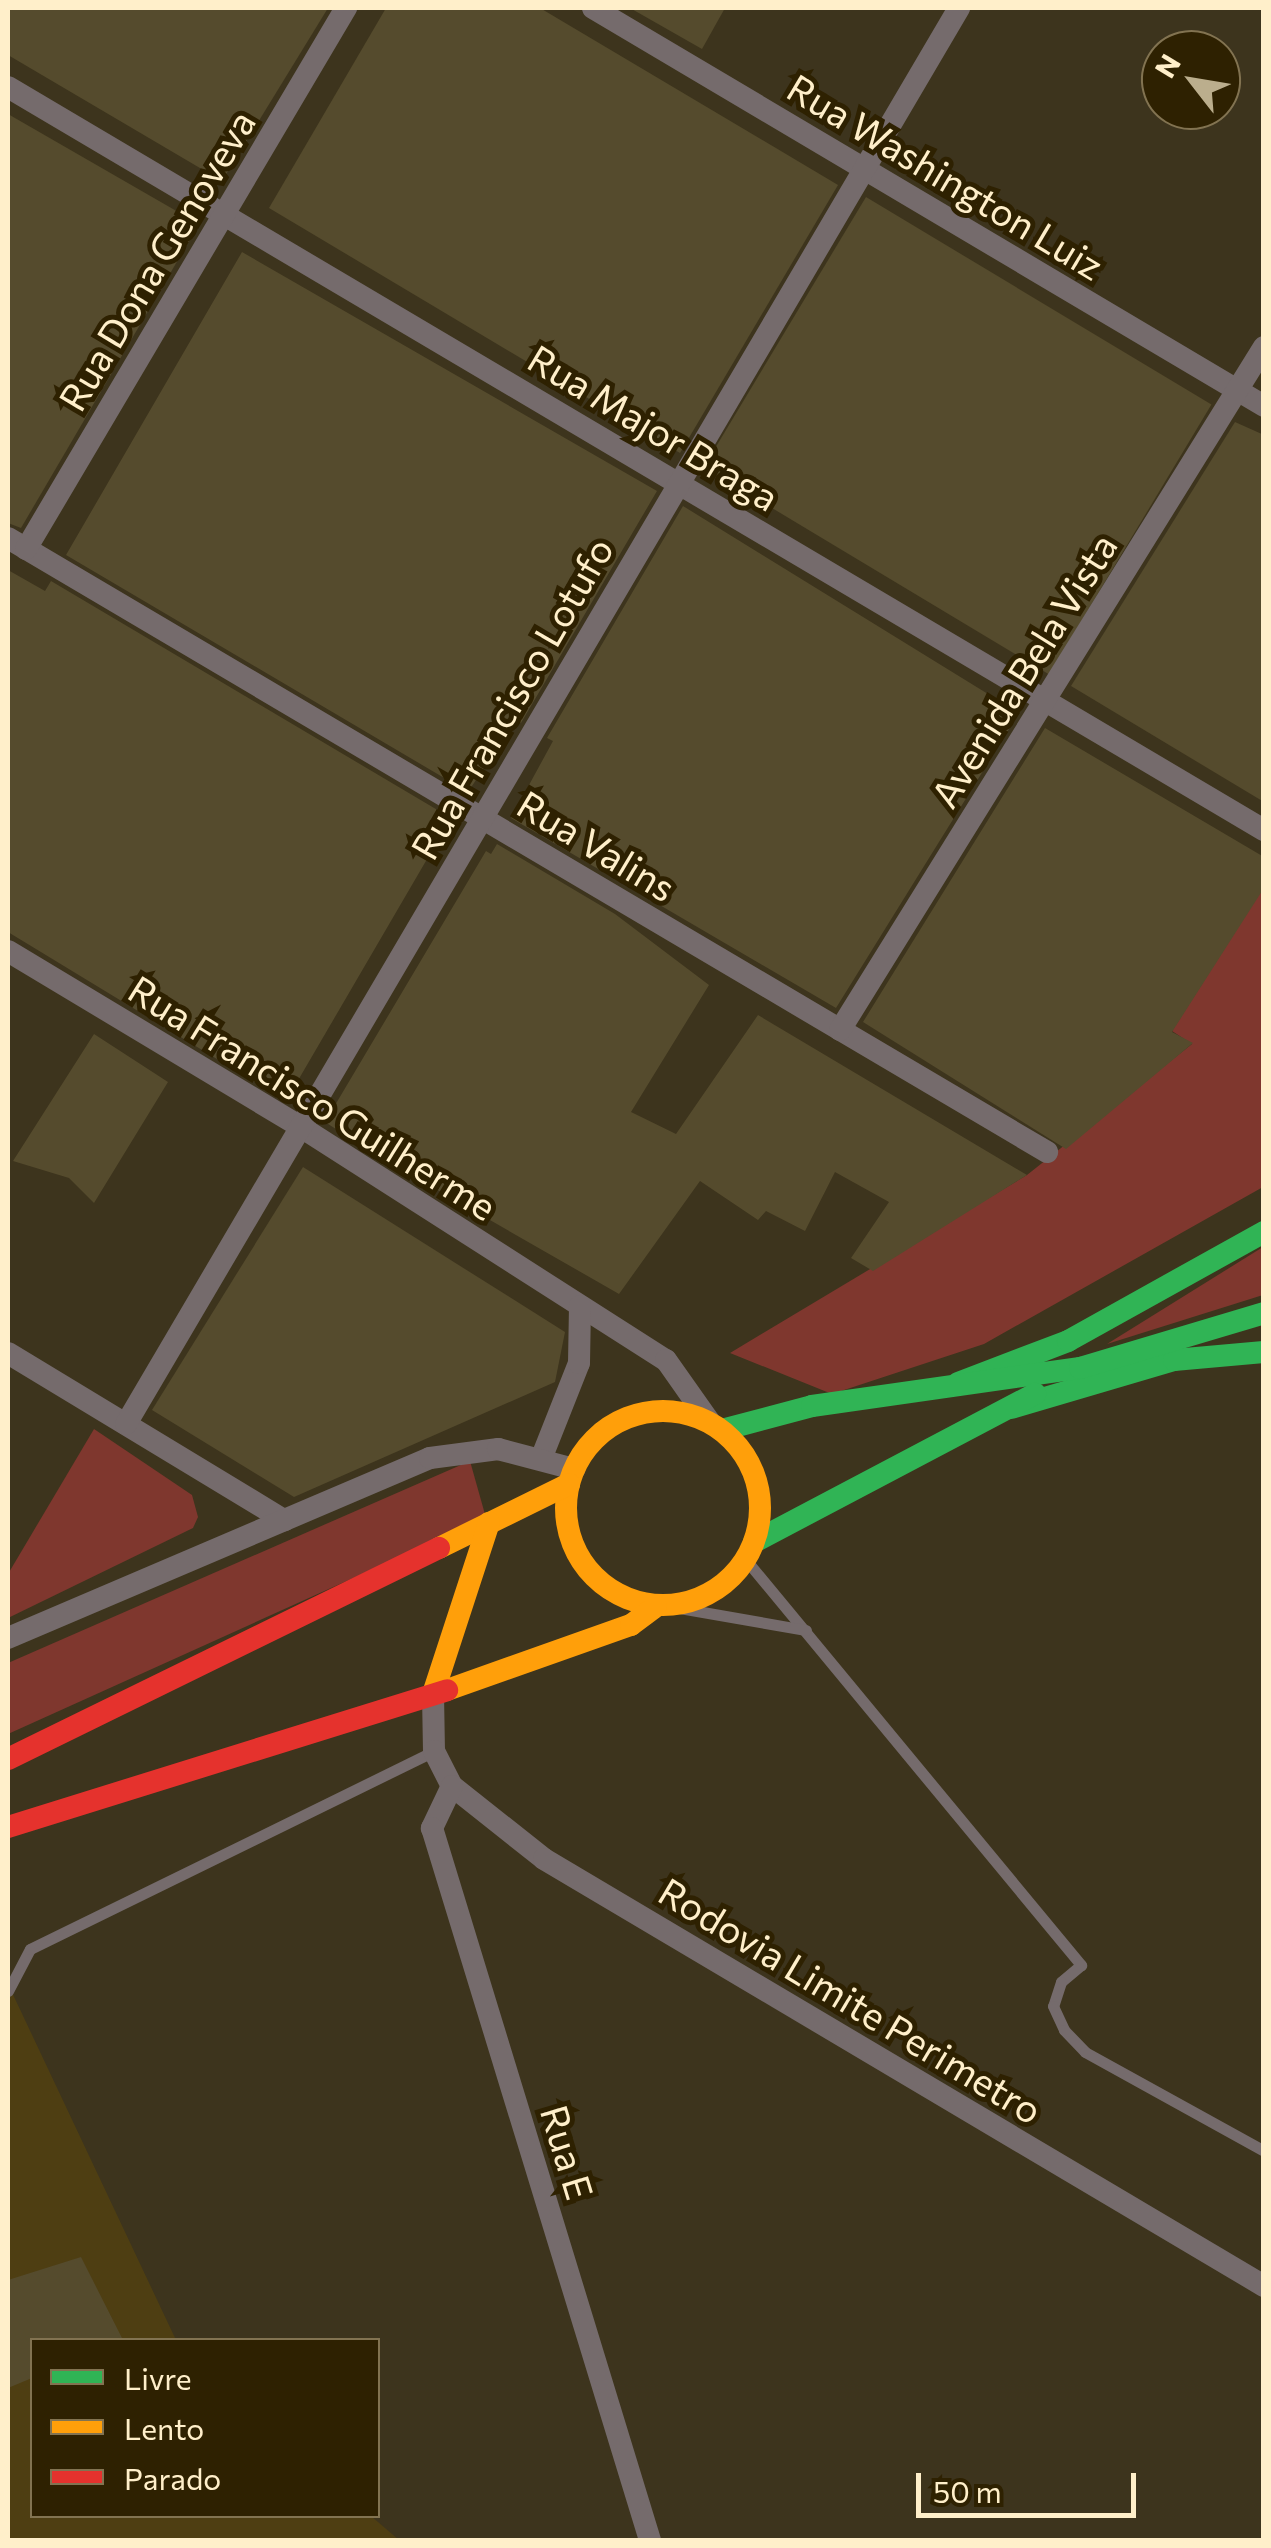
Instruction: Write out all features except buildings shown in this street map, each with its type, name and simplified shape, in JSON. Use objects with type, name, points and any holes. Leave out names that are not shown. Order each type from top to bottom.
[{"type":"main road","points":[[958,1383],[1068,1341],[1264,1232]]},
{"type":"main road","points":[[662,1606],[625,1598],[598,1582],[578,1556],[568,1526],[572,1476],[596,1438],[621,1420],[650,1411],[715,1426],[812,1406],[1080,1368],[1264,1313]]},
{"type":"main road","points":[[1010,1408],[1174,1360],[1264,1352]]},
{"type":"main road","points":[[8,1827],[433,1694],[631,1625],[662,1606],[712,1592],[750,1551],[1080,1368]]},
{"type":"main road","points":[[715,1426],[744,1452],[757,1481],[761,1512],[750,1551]]},
{"type":"main road","points":[[8,1759],[489,1523],[572,1476]]},
{"type":"main road","points":[[433,1694],[489,1523]]},
{"type":"street","name":"Rua Dona Genoveva","points":[[17,543],[224,214],[346,8]]},
{"type":"street","name":"Rua Washington Luiz","points":[[593,8],[1264,406]]},
{"type":"street","name":"Rua Francisco Lotufo","points":[[126,1424],[959,8]]},
{"type":"street","name":"Rua Major Braga","points":[[8,87],[1264,830]]},
{"type":"street","name":"Avenida Bela Vista","points":[[840,1030],[1264,347]]},
{"type":"street","name":"Rua Valins","points":[[17,543],[1048,1152]]},
{"type":"street","name":"Rua Francisco Guilherme","points":[[8,951],[301,1127],[666,1360],[715,1426]]},
{"type":"street","points":[[541,1459],[578,1363],[580,1306]]},
{"type":"street","points":[[8,1353],[284,1520]]},
{"type":"street","points":[[8,1638],[430,1458],[498,1448],[541,1459],[572,1476]]},
{"type":"street","points":[[433,1694],[434,1751],[452,1786]]},
{"type":"street","name":"Rodovia Limite Perimetro","points":[[452,1786],[544,1859],[1264,2286]]},
{"type":"street","name":"Rua E","points":[[452,1786],[432,1828],[650,2540]]},
{"type":"lane","points":[[750,1551],[806,1630],[1081,1965],[1060,1982],[1053,2006],[1064,2030],[1084,2052],[1264,2151]]},
{"type":"lane","points":[[662,1606],[806,1630]]},
{"type":"lane","points":[[8,1991],[30,1949],[434,1751]]},
{"type":"shaded area","points":[[1263,888],[1263,1187],[984,1344],[832,1394],[730,1353],[1027,1175],[1192,1044],[1172,1031]]},
{"type":"shaded area","points":[[1263,1247],[1263,1295],[1107,1344]]},
{"type":"shaded area","points":[[94,1429],[192,1495],[198,1517],[193,1528],[8,1618],[8,1574]]},
{"type":"shaded area","points":[[470,1461],[486,1518],[8,1734],[8,1663]]},
{"type":"shaded area","points":[[8,1984],[175,2338],[30,2338],[30,2518],[373,2518],[399,2540],[8,2540]]},
{"type":"traffic: fast","points":[[958,1383],[1068,1341],[1264,1232]]},
{"type":"traffic: fast","points":[[722,1430],[812,1406],[1080,1368],[1264,1313]]},
{"type":"traffic: fast","points":[[1011,1408],[1174,1360],[1264,1352]]},
{"type":"traffic: fast","points":[[754,1542],[1035,1394]]},
{"type":"traffic: slow","points":[[663,1411],[700,1418],[732,1439],[753,1471],[760,1508],[753,1545],[732,1577],[700,1598],[663,1605],[626,1598],[594,1577],[573,1545],[566,1508],[573,1471],[594,1439],[626,1418],[663,1411]]},
{"type":"traffic: slow","points":[[439,1548],[569,1484]]},
{"type":"traffic: slow","points":[[433,1694],[489,1523]]},
{"type":"traffic: slow","points":[[447,1690],[631,1625],[656,1606]]},
{"type":"traffic: jam","points":[[8,1759],[439,1548]]},
{"type":"traffic: jam","points":[[8,1827],[447,1690]]}]
